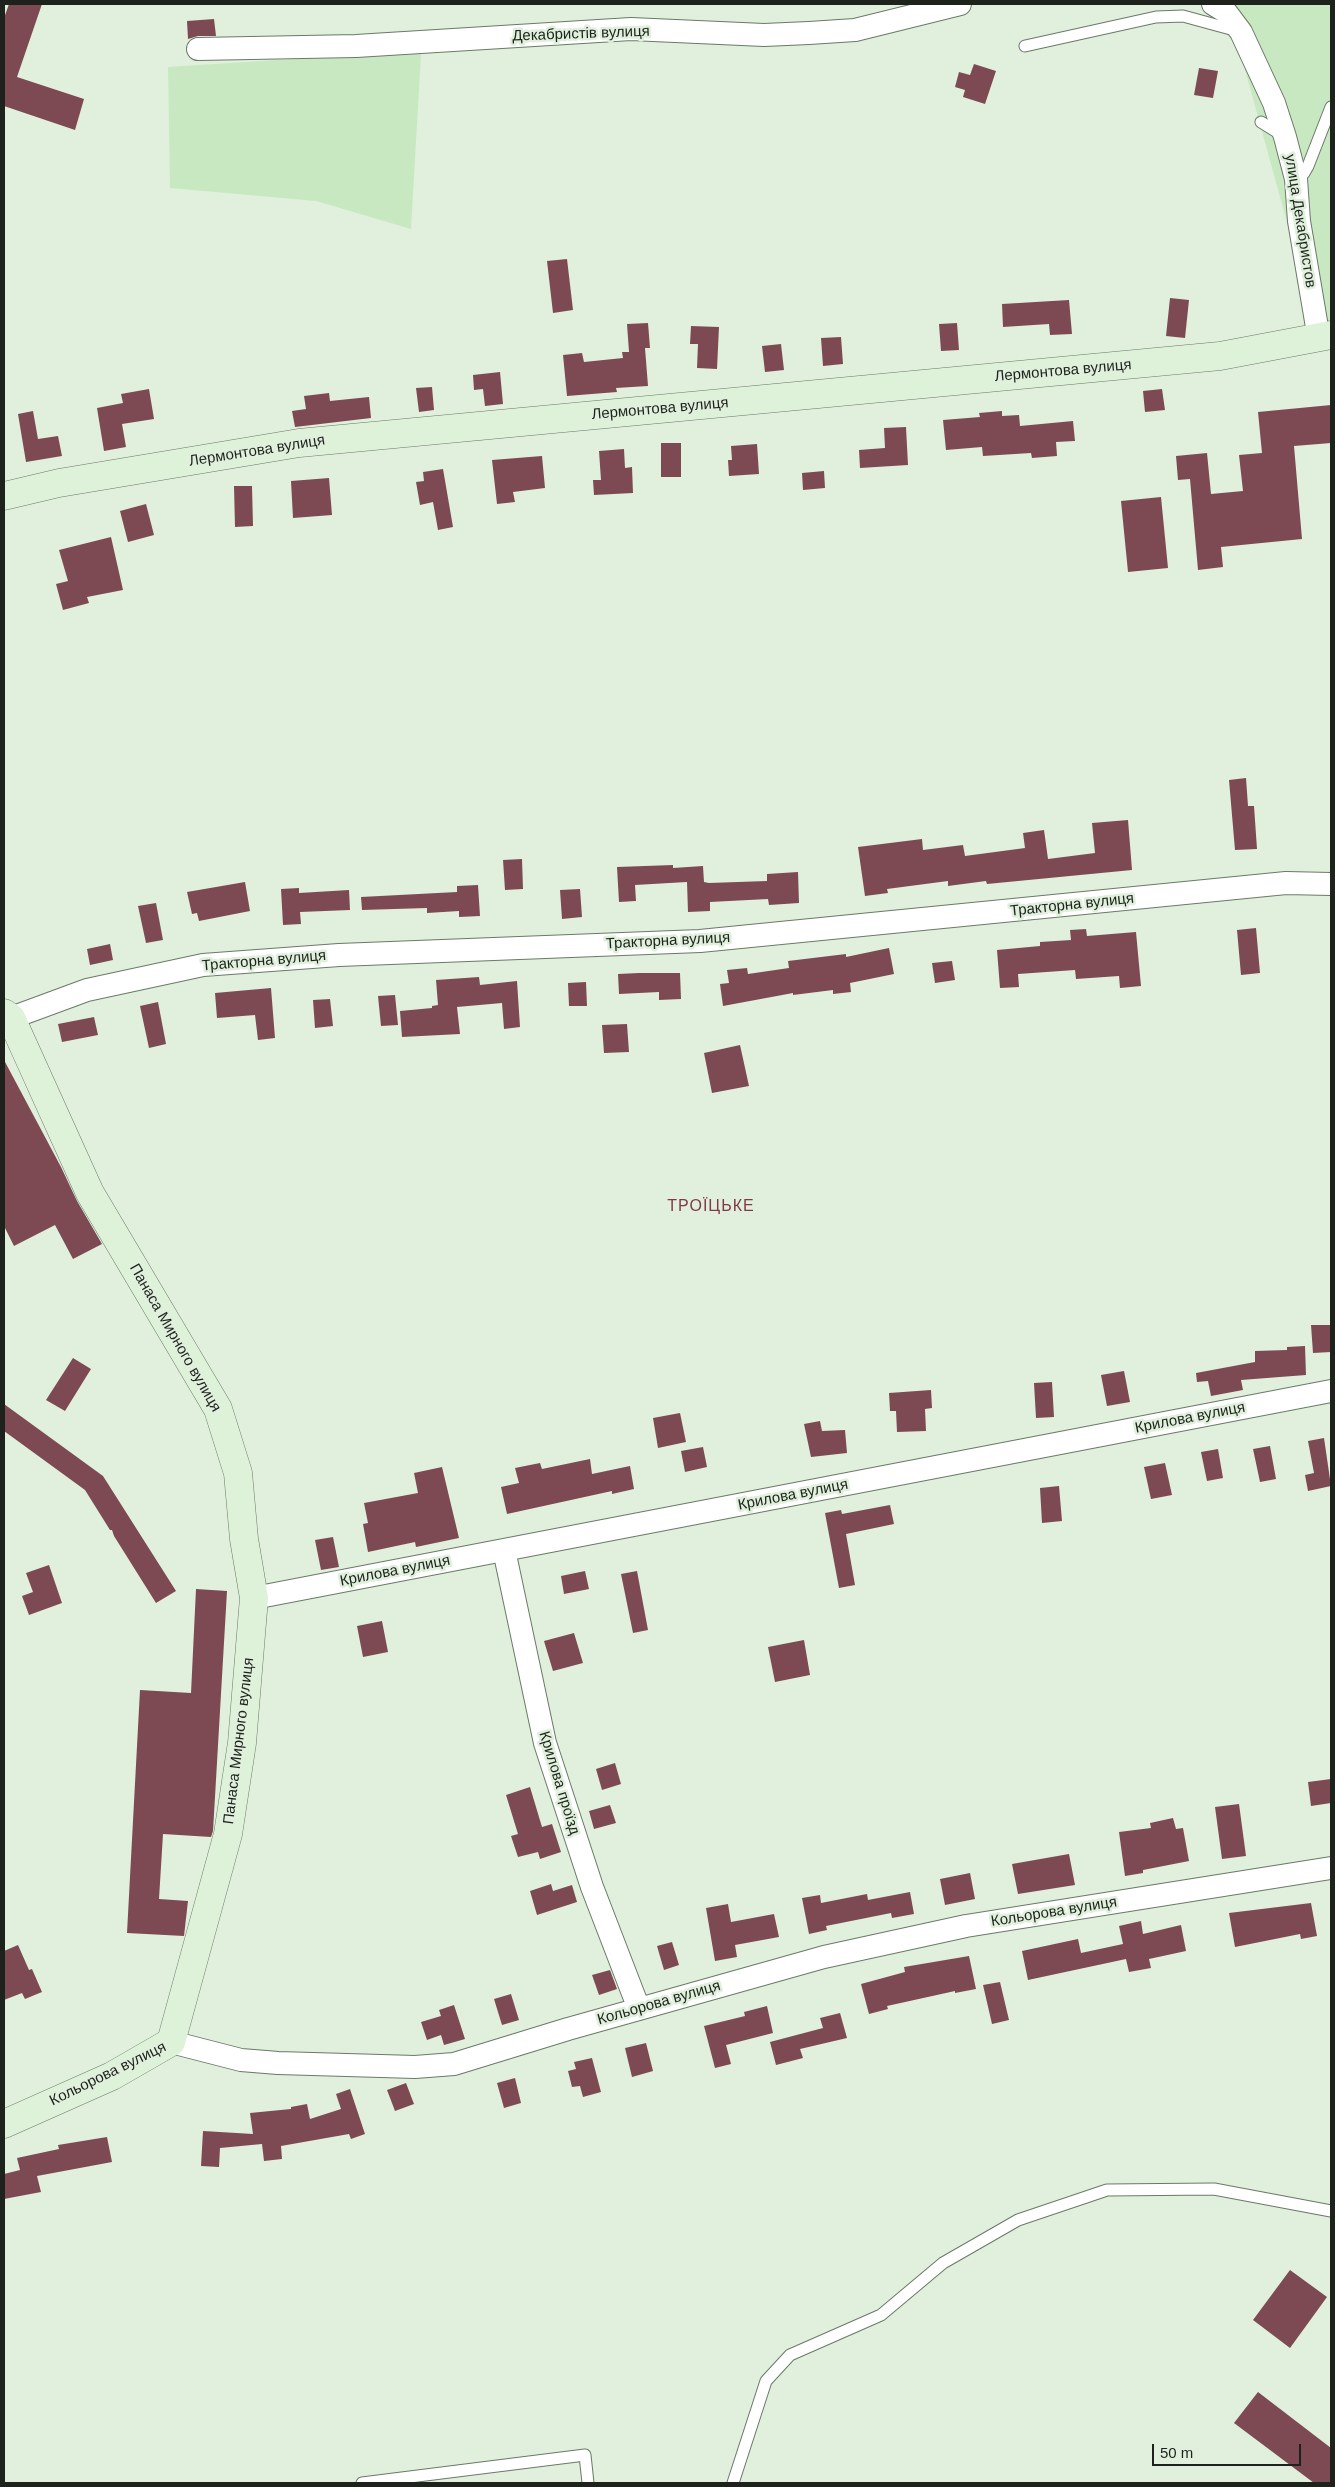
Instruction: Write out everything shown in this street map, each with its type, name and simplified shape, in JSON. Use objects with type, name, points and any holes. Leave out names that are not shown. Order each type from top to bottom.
[{"type":"street","name":"Декабристів вулиця","points":[[198,49],[356,46],[631,29],[764,35],[809,33],[855,30],[960,4]]},
{"type":"street","name":"улица Декабристов","points":[[1213,4],[1226,12],[1241,32],[1274,103],[1296,179],[1299,221],[1325,337]]},
{"type":"street","name":"Лермонтова вулиця","points":[[4,496],[59,484],[299,443],[1220,356],[1325,337]]},
{"type":"street","name":"Тракторна вулиця","points":[[7,1015],[87,990],[203,965],[338,955],[700,941],[1286,883],[1331,884]]},
{"type":"street","name":"Панаса Мирного вулиця","points":[[7,1015],[90,1193],[218,1409],[238,1473],[244,1539],[254,1598],[242,1743],[228,1834],[171,2042]]},
{"type":"street","name":"Крилова вулиця","points":[[254,1598],[1331,1391]]},
{"type":"street","name":"Крилова проїзд","points":[[504,1550],[545,1744],[592,1887],[639,2009]]},
{"type":"street","name":"Кольорова вулиця","points":[[4,2124],[112,2076],[171,2042],[241,2060],[415,2067],[454,2064],[824,1957],[966,1926],[1331,1868]]},
{"type":"lane","points":[[1025,46],[1156,17],[1183,16],[1241,32]]},
{"type":"lane","points":[[1296,179],[1304,173],[1308,166],[1331,107]]},
{"type":"lane","points":[[1261,122],[1285,137]]},
{"type":"lane","points":[[734,2483],[766,2381],[790,2355],[881,2315],[943,2263],[1018,2220],[1107,2190],[1214,2189],[1331,2211]]},
{"type":"lane","points":[[362,2483],[585,2455],[588,2483]]},
{"type":"green space","points":[[1227,4],[1331,4],[1331,335],[1319,339]]},
{"type":"green space","points":[[421,54],[411,229],[316,201],[170,188],[168,67]]},
{"type":"building","points":[[9,4],[42,4],[17,77],[84,99],[75,130],[4,106],[4,18]]},
{"type":"building","points":[[214,19],[216,36],[198,36],[188,39],[187,21]]},
{"type":"building","points":[[974,64],[996,71],[985,104],[963,97],[965,90],[955,87],[959,72],[970,75]]},
{"type":"building","points":[[1199,68],[1218,71],[1213,98],[1194,95]]},
{"type":"building","points":[[567,259],[573,310],[553,313],[547,261]]},
{"type":"building","points":[[1170,298],[1189,300],[1185,338],[1166,336]]},
{"type":"building","points":[[1069,300],[1072,334],[1050,335],[1049,324],[1003,327],[1002,304]]},
{"type":"building","points":[[648,323],[650,348],[645,348],[648,386],[616,388],[617,392],[567,396],[563,355],[582,353],[584,362],[623,358],[622,352],[629,352],[627,324]]},
{"type":"building","points":[[957,323],[959,350],[941,351],[939,324]]},
{"type":"building","points":[[691,326],[719,327],[717,369],[697,368],[698,344],[690,344]]},
{"type":"building","points":[[841,337],[843,364],[823,366],[821,338]]},
{"type":"building","points":[[781,344],[784,370],[765,372],[762,346]]},
{"type":"building","points":[[500,372],[503,404],[485,406],[483,389],[474,390],[473,375]]},
{"type":"building","points":[[432,387],[434,410],[419,412],[416,388]]},
{"type":"building","points":[[149,389],[154,419],[122,424],[126,447],[104,451],[97,408],[123,403],[121,394]]},
{"type":"building","points":[[1162,389],[1165,410],[1145,412],[1143,391]]},
{"type":"building","points":[[329,393],[330,401],[369,397],[371,418],[295,427],[292,411],[306,409],[304,396]]},
{"type":"building","points":[[1331,405],[1331,443],[1294,446],[1302,539],[1221,547],[1223,567],[1198,570],[1190,479],[1178,480],[1176,456],[1207,453],[1211,494],[1243,491],[1239,455],[1262,453],[1258,412]]},
{"type":"building","points":[[33,411],[38,439],[58,436],[62,456],[26,462],[18,414]]},
{"type":"building","points":[[1002,411],[1002,416],[1019,415],[1020,426],[1073,421],[1075,441],[1056,442],[1057,456],[1032,458],[1031,453],[983,456],[982,447],[946,450],[943,420],[980,417],[979,413]]},
{"type":"building","points":[[906,427],[908,465],[860,468],[859,450],[885,448],[884,428]]},
{"type":"building","points":[[661,443],[681,443],[681,477],[661,477]]},
{"type":"building","points":[[757,444],[759,474],[729,476],[728,460],[732,460],[731,446]]},
{"type":"building","points":[[624,449],[625,468],[632,467],[633,493],[594,495],[593,480],[601,480],[599,451]]},
{"type":"building","points":[[542,456],[545,488],[513,492],[515,502],[497,504],[492,460]]},
{"type":"building","points":[[443,469],[453,527],[438,530],[433,502],[420,505],[416,482],[424,481],[423,472]]},
{"type":"building","points":[[824,471],[825,488],[803,490],[802,473]]},
{"type":"building","points":[[329,478],[332,515],[293,518],[291,481]]},
{"type":"building","points":[[234,486],[252,486],[253,526],[235,527]]},
{"type":"building","points":[[1161,497],[1168,568],[1128,572],[1121,501]]},
{"type":"building","points":[[146,504],[154,535],[128,542],[120,511]]},
{"type":"building","points":[[111,537],[123,590],[87,597],[89,603],[63,610],[56,584],[68,581],[59,550]]},
{"type":"building","points":[[1246,778],[1248,806],[1254,806],[1257,849],[1235,850],[1229,780]]},
{"type":"building","points":[[1128,820],[1132,870],[987,884],[986,881],[948,886],[948,881],[887,889],[888,893],[865,896],[858,847],[922,839],[923,850],[963,845],[965,856],[1025,848],[1023,833],[1044,830],[1048,859],[1095,853],[1092,823]]},
{"type":"building","points":[[522,859],[523,889],[505,890],[503,860]]},
{"type":"building","points":[[673,865],[673,868],[703,866],[704,882],[709,883],[767,881],[767,874],[798,872],[799,903],[769,905],[768,899],[710,902],[710,911],[688,912],[687,882],[635,885],[636,901],[619,902],[617,867]]},
{"type":"building","points":[[245,882],[250,911],[199,921],[197,913],[192,914],[187,892]]},
{"type":"building","points":[[478,885],[480,916],[459,917],[459,911],[427,913],[427,908],[362,910],[361,897],[457,892],[457,886]]},
{"type":"building","points":[[299,888],[299,893],[349,890],[350,910],[300,912],[301,924],[283,925],[281,889]]},
{"type":"building","points":[[580,889],[582,917],[562,919],[560,890]]},
{"type":"building","points":[[156,903],[163,940],[146,943],[138,906]]},
{"type":"building","points":[[1256,928],[1260,973],[1241,975],[1237,930]]},
{"type":"building","points":[[1086,929],[1087,936],[1136,932],[1141,986],[1120,988],[1119,976],[1076,979],[1075,970],[1018,974],[1019,987],[1000,988],[997,950],[1040,946],[1040,942],[1071,940],[1070,930]]},
{"type":"building","points":[[110,944],[113,960],[90,965],[87,949]]},
{"type":"building","points":[[889,948],[894,974],[850,983],[851,992],[833,994],[833,990],[793,995],[793,993],[723,1006],[720,984],[729,983],[727,970],[747,968],[748,974],[789,968],[788,961],[846,954],[846,957]]},
{"type":"building","points":[[952,961],[955,980],[935,983],[932,963]]},
{"type":"building","points":[[680,973],[681,999],[659,1000],[659,992],[619,994],[618,974]]},
{"type":"building","points":[[479,977],[480,985],[517,981],[520,1027],[504,1029],[502,1003],[457,1007],[460,1034],[402,1037],[400,1011],[432,1008],[432,1006],[438,1005],[436,980]]},
{"type":"building","points":[[586,982],[587,1006],[569,1006],[568,983]]},
{"type":"building","points":[[271,988],[275,1038],[258,1040],[255,1015],[217,1018],[215,993]]},
{"type":"building","points":[[395,995],[398,1025],[381,1026],[378,996]]},
{"type":"building","points":[[330,999],[333,1026],[315,1028],[313,1000]]},
{"type":"building","points":[[158,1002],[166,1044],[149,1048],[140,1006]]},
{"type":"building","points":[[94,1017],[98,1035],[62,1042],[58,1024]]},
{"type":"building","points":[[627,1024],[629,1052],[604,1053],[602,1025]]},
{"type":"building","points":[[740,1045],[749,1086],[712,1093],[704,1053]]},
{"type":"building","points":[[4,1060],[77,1201],[102,1244],[73,1259],[55,1225],[14,1246],[4,1226]]},
{"type":"building","points":[[1311,1325],[1330,1325],[1331,1352],[1313,1353]]},
{"type":"building","points":[[1305,1346],[1306,1375],[1241,1380],[1243,1390],[1211,1396],[1208,1381],[1197,1382],[1196,1373],[1255,1362],[1255,1351],[1287,1350],[1287,1347]]},
{"type":"building","points":[[73,1358],[91,1369],[65,1411],[46,1400]]},
{"type":"building","points":[[1124,1371],[1130,1402],[1107,1406],[1101,1375]]},
{"type":"building","points":[[1052,1382],[1054,1417],[1036,1418],[1034,1383]]},
{"type":"building","points":[[931,1390],[932,1408],[925,1409],[926,1431],[897,1432],[896,1411],[890,1411],[889,1393]]},
{"type":"building","points":[[4,1404],[103,1476],[176,1591],[156,1603],[112,1530],[110,1530],[85,1490],[4,1431]]},
{"type":"building","points":[[680,1413],[686,1442],[658,1448],[653,1418]]},
{"type":"building","points":[[820,1421],[822,1431],[845,1430],[847,1453],[811,1457],[804,1424]]},
{"type":"building","points":[[1324,1438],[1331,1486],[1308,1491],[1305,1475],[1314,1473],[1308,1441]]},
{"type":"building","points":[[1270,1446],[1276,1479],[1260,1482],[1253,1449]]},
{"type":"building","points":[[703,1447],[707,1467],[685,1472],[681,1451]]},
{"type":"building","points":[[1218,1449],[1223,1478],[1207,1481],[1201,1452]]},
{"type":"building","points":[[590,1459],[592,1474],[630,1466],[634,1489],[612,1494],[612,1491],[507,1514],[501,1487],[519,1483],[515,1468],[540,1463],[542,1469]]},
{"type":"building","points":[[1165,1463],[1172,1495],[1151,1499],[1144,1467]]},
{"type":"building","points":[[442,1467],[459,1538],[416,1547],[415,1542],[368,1552],[363,1524],[368,1523],[364,1503],[418,1493],[414,1473]]},
{"type":"building","points":[[1059,1486],[1062,1521],[1042,1523],[1040,1488]]},
{"type":"building","points":[[890,1505],[894,1524],[846,1534],[855,1585],[839,1588],[825,1513],[841,1510],[842,1514]]},
{"type":"building","points":[[333,1537],[339,1567],[321,1570],[315,1540]]},
{"type":"building","points":[[49,1565],[62,1603],[29,1615],[22,1596],[33,1592],[26,1573]]},
{"type":"building","points":[[585,1571],[589,1589],[564,1594],[561,1576]]},
{"type":"building","points":[[637,1571],[648,1630],[633,1633],[621,1574]]},
{"type":"building","points":[[196,1589],[227,1591],[213,1831],[211,1837],[163,1834],[159,1899],[188,1901],[184,1936],[127,1933],[140,1690],[191,1693]]},
{"type":"building","points":[[382,1621],[388,1652],[363,1657],[357,1626]]},
{"type":"building","points":[[574,1633],[583,1663],[553,1671],[544,1641]]},
{"type":"building","points":[[804,1640],[810,1675],[775,1682],[768,1647]]},
{"type":"building","points":[[615,1763],[621,1784],[602,1790],[596,1769]]},
{"type":"building","points":[[1331,1779],[1331,1803],[1311,1806],[1308,1782]]},
{"type":"building","points":[[530,1787],[542,1827],[552,1824],[561,1852],[540,1859],[538,1852],[518,1857],[511,1836],[518,1834],[506,1795]]},
{"type":"building","points":[[1239,1804],[1246,1856],[1222,1859],[1215,1807]]},
{"type":"building","points":[[610,1805],[616,1823],[594,1829],[589,1811]]},
{"type":"building","points":[[1173,1818],[1176,1829],[1183,1828],[1189,1861],[1143,1870],[1143,1873],[1125,1876],[1119,1832],[1151,1828],[1150,1823]]},
{"type":"building","points":[[1069,1854],[1075,1885],[1018,1894],[1012,1864]]},
{"type":"building","points":[[970,1873],[975,1899],[945,1905],[940,1879]]},
{"type":"building","points":[[551,1884],[553,1891],[572,1885],[577,1902],[537,1915],[530,1891]]},
{"type":"building","points":[[910,1892],[914,1914],[892,1918],[891,1913],[826,1926],[827,1930],[809,1934],[802,1898],[820,1895],[821,1903],[867,1894],[868,1900]]},
{"type":"building","points":[[1311,1903],[1317,1936],[1301,1939],[1300,1934],[1235,1947],[1229,1913]]},
{"type":"building","points":[[728,1904],[731,1922],[774,1914],[779,1937],[735,1945],[737,1957],[715,1961],[706,1908]]},
{"type":"building","points":[[1141,1921],[1143,1934],[1181,1925],[1186,1951],[1149,1959],[1151,1968],[1129,1972],[1126,1959],[1028,1980],[1022,1951],[1078,1939],[1081,1953],[1123,1944],[1119,1926]]},
{"type":"building","points":[[672,1942],[679,1965],[664,1970],[657,1946]]},
{"type":"building","points":[[18,1945],[29,1970],[32,1969],[42,1992],[25,1999],[22,1993],[4,2000],[4,1951]]},
{"type":"building","points":[[969,1956],[976,1989],[955,1993],[955,1991],[887,2006],[888,2009],[869,2014],[861,1984],[905,1972],[904,1967]]},
{"type":"building","points":[[610,1970],[617,1989],[599,1995],[592,1975]]},
{"type":"building","points":[[1000,1982],[1009,2020],[992,2024],[983,1985]]},
{"type":"building","points":[[511,1994],[519,2020],[502,2025],[494,1999]]},
{"type":"building","points":[[454,2005],[465,2039],[444,2045],[441,2035],[427,2040],[421,2022],[441,2016],[439,2010]]},
{"type":"building","points":[[767,2006],[773,2033],[726,2045],[731,2064],[715,2068],[704,2026],[745,2016],[744,2012]]},
{"type":"building","points":[[840,2013],[847,2038],[800,2049],[803,2058],[776,2065],[770,2042],[823,2028],[820,2018]]},
{"type":"building","points":[[646,2043],[653,2071],[632,2077],[625,2048]]},
{"type":"building","points":[[592,2058],[601,2092],[583,2097],[580,2086],[572,2087],[568,2071],[576,2069],[574,2062]]},
{"type":"building","points":[[515,2078],[521,2103],[504,2108],[497,2083]]},
{"type":"building","points":[[406,2083],[414,2104],[395,2111],[387,2090]]},
{"type":"building","points":[[350,2089],[365,2134],[351,2139],[349,2134],[281,2146],[282,2159],[264,2161],[262,2144],[220,2148],[219,2167],[201,2166],[203,2131],[253,2134],[250,2113],[291,2109],[291,2107],[307,2104],[310,2119],[341,2109],[336,2094]]},
{"type":"building","points":[[107,2137],[112,2162],[37,2176],[41,2192],[4,2199],[4,2174],[20,2170],[17,2158],[59,2149],[58,2145]]},
{"type":"building","points":[[1290,2270],[1327,2297],[1290,2348],[1253,2320]]},
{"type":"building","points":[[1258,2392],[1331,2448],[1331,2483],[1314,2483],[1234,2423]]},
{"type":"district","name":"ТРОЇЦЬКЕ","points":[[711,1207]]}]
